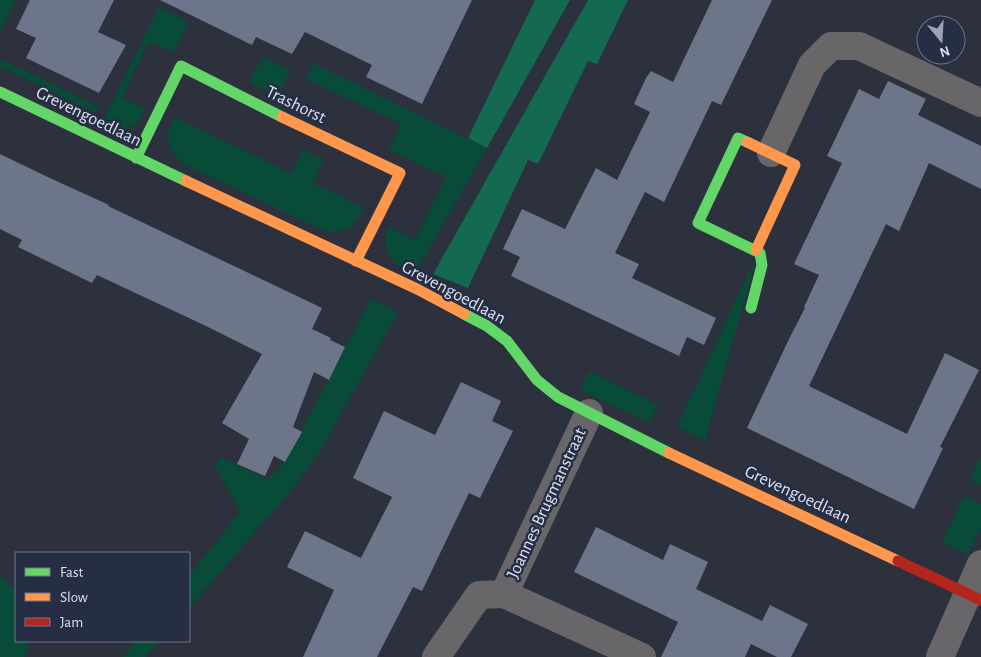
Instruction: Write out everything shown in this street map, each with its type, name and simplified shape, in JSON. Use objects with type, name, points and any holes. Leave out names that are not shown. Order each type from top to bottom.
[{"type":"street","points":[[770,153],[812,65],[831,46],[860,46],[981,103]]},
{"type":"street","name":"Trashorst","points":[[136,158],[180,66],[400,173],[356,261]]},
{"type":"street","name":"Grevengoedlaan","points":[[0,92],[425,294],[487,326],[507,341],[537,380],[558,397],[662,450],[974,597]]},
{"type":"street","points":[[751,308],[762,265],[760,253],[698,223],[738,138],[795,165],[756,250]]},
{"type":"street","name":"Joannes Brugmanstraat","points":[[504,594],[589,413]]},
{"type":"street","points":[[940,657],[974,597],[981,564]]},
{"type":"street","name":"Joannes Brugmanstraat","points":[[436,657],[479,595],[504,594],[642,657]]},
{"type":"green space","points":[[0,0],[16,0],[0,33]]},
{"type":"green space","points":[[535,0],[570,0],[487,148],[468,138]]},
{"type":"green space","points":[[588,0],[628,0],[597,64],[588,61],[538,164],[528,160],[468,288],[433,274]]},
{"type":"green space","points":[[159,7],[189,22],[173,53],[149,42],[122,98],[145,109],[138,122],[133,126],[121,129],[101,124]]},
{"type":"green space","points":[[262,57],[290,71],[278,96],[249,82]]},
{"type":"green space","points":[[1,59],[99,107],[95,113],[0,66]]},
{"type":"green space","points":[[313,63],[487,148],[415,274],[400,267],[392,259],[387,249],[387,232],[389,227],[415,240],[446,177],[389,150],[401,124],[306,79]]},
{"type":"green space","points":[[174,117],[291,173],[303,150],[324,160],[313,183],[364,208],[350,227],[340,231],[327,232],[185,165],[174,154],[169,143],[169,132]]},
{"type":"green space","points":[[753,263],[754,266],[705,441],[677,427]]},
{"type":"green space","points":[[371,299],[395,310],[397,315],[319,453],[292,490],[190,607],[190,575],[240,512],[215,466],[220,457],[267,479],[285,462]]},
{"type":"green space","points":[[589,371],[658,405],[650,423],[580,390]]},
{"type":"green space","points":[[981,456],[981,485],[970,480]]},
{"type":"green space","points":[[964,496],[981,504],[981,528],[968,555],[942,542]]},
{"type":"green space","points":[[0,576],[15,589],[15,642],[27,642],[28,652],[24,657],[0,657]]},
{"type":"green space","points":[[135,642],[159,642],[146,657],[123,657]]},
{"type":"building","points":[[30,0],[114,0],[98,32],[126,45],[99,93],[26,58],[36,38],[16,29]]},
{"type":"building","points":[[160,0],[472,0],[422,104],[366,77],[372,65],[305,32],[292,54],[256,37],[252,45]]},
{"type":"building","points":[[712,0],[772,0],[721,105],[712,101],[664,202],[645,192],[615,253],[639,264],[632,278],[716,318],[704,345],[687,337],[679,356],[511,276],[520,257],[503,249],[522,209],[565,229],[596,168],[617,180],[650,112],[634,104],[646,78],[651,71],[673,82]]},
{"type":"building","points":[[888,81],[926,99],[918,115],[981,146],[981,189],[929,163],[899,231],[886,224],[809,386],[907,434],[945,353],[979,370],[940,447],[943,448],[914,509],[747,428],[819,275],[794,264],[842,163],[827,156],[859,89],[879,99]]},
{"type":"building","points":[[0,154],[322,308],[312,329],[345,347],[329,380],[314,372],[293,427],[302,432],[285,462],[274,456],[265,476],[237,464],[249,439],[222,423],[262,354],[97,275],[92,283],[18,247],[22,240],[0,229]]},
{"type":"building","points":[[461,382],[501,401],[492,421],[513,431],[480,498],[469,493],[422,591],[413,587],[377,657],[303,657],[334,590],[287,567],[305,531],[361,558],[392,497],[353,478],[384,411],[435,435]]},
{"type":"building","points":[[596,527],[663,560],[670,544],[708,562],[696,589],[762,621],[770,605],[808,624],[791,657],[777,657],[751,644],[745,657],[661,657],[678,622],[574,572]]},
{"type":"traffic: fast","points":[[136,158],[181,66],[282,117]]},
{"type":"traffic: fast","points":[[0,92],[186,181]]},
{"type":"traffic: fast","points":[[747,142],[738,138],[698,223],[760,253],[762,265],[751,308]]},
{"type":"traffic: fast","points":[[464,314],[487,326],[507,341],[537,380],[558,397],[669,453]]},
{"type":"traffic: slow","points":[[282,117],[400,173],[356,261]]},
{"type":"traffic: slow","points":[[747,142],[795,165],[756,250]]},
{"type":"traffic: slow","points":[[186,181],[417,289],[464,314]]},
{"type":"traffic: slow","points":[[669,453],[898,561]]},
{"type":"traffic: jam","points":[[898,561],[981,600]]}]
